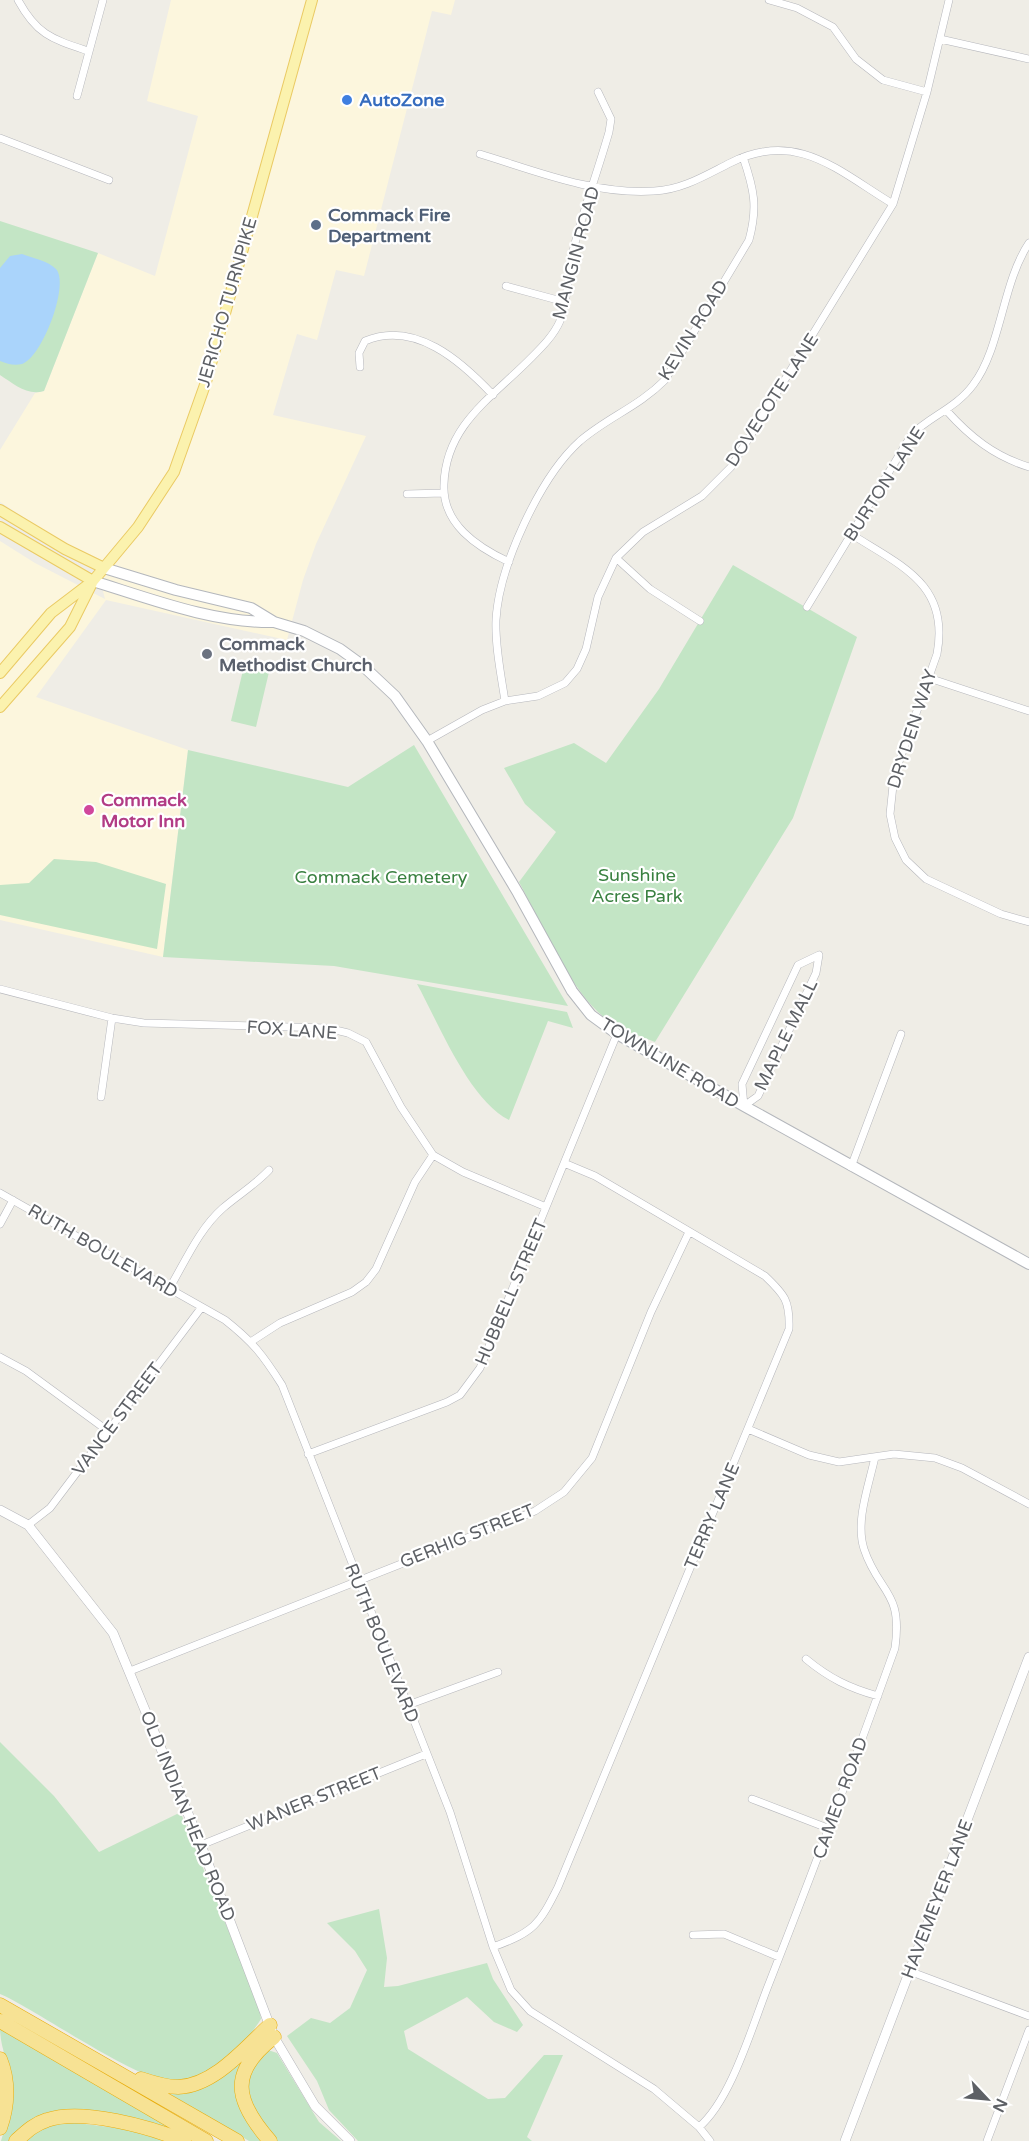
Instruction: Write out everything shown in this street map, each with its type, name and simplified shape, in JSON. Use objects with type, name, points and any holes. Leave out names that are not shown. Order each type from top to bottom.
[{"type":"highway","points":[[0,2005],[237,2141]]},
{"type":"highway","points":[[0,2021],[206,2141]]},
{"type":"highway","points":[[124,2075],[178,2087],[198,2083],[216,2073],[272,2031]]},
{"type":"highway","points":[[270,2141],[245,2108],[241,2086],[245,2066],[272,2031]]},
{"type":"highway","points":[[0,2060],[4,2070],[7,2097],[0,2128]]},
{"type":"highway","points":[[16,2141],[32,2126],[60,2117],[97,2119],[157,2130],[184,2141]]},
{"type":"main road","name":"JERICHO TURNPIKE","points":[[0,674],[51,613],[93,580],[104,568],[138,527],[169,482],[206,382],[312,0]]},
{"type":"main road","points":[[0,510],[65,549],[104,568],[176,590],[250,608],[274,622]]},
{"type":"main road","points":[[0,528],[93,580],[208,614],[247,622],[274,622]]},
{"type":"main road","name":"JERICHO TURNPIKE","points":[[0,707],[70,627],[93,580]]},
{"type":"main road","name":"TOWNLINE ROAD","points":[[274,622],[304,631],[340,649],[362,665],[395,696],[427,741],[518,893],[572,991],[591,1015],[617,1034],[851,1167],[1029,1264]]},
{"type":"street","points":[[18,0],[39,31],[59,42],[88,51]]},
{"type":"street","points":[[77,96],[103,0]]},
{"type":"street","points":[[769,0],[797,8],[833,27],[856,59],[883,80],[927,92]]},
{"type":"street","name":"DOVECOTE LANE","points":[[427,741],[483,710],[505,702],[553,691],[577,669],[586,650],[598,597],[616,558],[643,532],[702,496],[731,467],[892,204],[927,92],[949,0]]},
{"type":"street","points":[[940,39],[1029,59]]},
{"type":"street","name":"MANGIN ROAD","points":[[509,562],[474,543],[460,530],[450,513],[443,493],[444,465],[449,447],[471,415],[545,344],[560,323],[572,258],[610,119],[598,92]]},
{"type":"street","points":[[0,138],[109,180]]},
{"type":"street","points":[[480,154],[593,187],[633,191],[671,189],[689,184],[743,157],[767,150],[789,149],[811,155],[892,204]]},
{"type":"street","name":"KEVIN ROAD","points":[[505,702],[496,621],[500,593],[509,562],[538,499],[559,464],[581,441],[646,398],[665,380],[748,240],[755,217],[754,189],[743,157]]},
{"type":"street","name":"BURTON LANE","points":[[807,607],[912,434],[928,419],[946,410],[969,391],[984,366],[1028,248]]},
{"type":"street","points":[[506,286],[565,302]]},
{"type":"street","points":[[360,367],[359,353],[365,342],[371,339],[391,335],[418,340],[452,356],[493,395]]},
{"type":"street","points":[[946,410],[966,432],[987,448],[1029,467]]},
{"type":"street","points":[[407,494],[443,493]]},
{"type":"street","name":"DRYDEN WAY","points":[[851,534],[903,567],[922,583],[935,602],[940,634],[929,678],[894,776],[890,814],[895,838],[906,860],[926,879],[1001,914],[1029,922]]},
{"type":"street","points":[[616,558],[650,589],[700,621]]},
{"type":"street","points":[[929,678],[1029,711]]},
{"type":"street","name":"MAPLE MALL","points":[[819,955],[816,973],[758,1096],[744,1106],[742,1084],[798,965],[819,955]]},
{"type":"street","name":"FOX LANE","points":[[0,989],[112,1018],[192,1025],[327,1028],[348,1034],[366,1042],[400,1107],[434,1155],[463,1172],[546,1207]]},
{"type":"street","points":[[101,1097],[112,1018]]},
{"type":"street","name":"HUBBELL STREET","points":[[308,1454],[447,1402],[471,1383],[480,1368],[617,1034]]},
{"type":"street","points":[[851,1167],[901,1034]]},
{"type":"street","points":[[252,1341],[280,1323],[352,1292],[366,1282],[376,1269],[414,1182],[434,1155]]},
{"type":"street","name":"TERRY LANE","points":[[493,1947],[518,1938],[533,1929],[543,1916],[789,1329],[789,1308],[783,1293],[765,1276],[595,1176],[564,1163]]},
{"type":"street","points":[[169,1289],[198,1238],[222,1209],[252,1188],[269,1170]]},
{"type":"street","name":"RUTH BOULEVARD","points":[[0,1193],[225,1320],[252,1341],[282,1385],[450,1812],[493,1947],[511,1990],[530,2011],[654,2089],[699,2127],[710,2141]]},
{"type":"street","points":[[0,1224],[13,1200]]},
{"type":"street","name":"GERHIG STREET","points":[[130,1671],[357,1579],[535,1511],[564,1492],[592,1458],[651,1312],[689,1232]]},
{"type":"street","name":"VANCE STREET","points":[[28,1525],[50,1508],[201,1308]]},
{"type":"street","points":[[0,1357],[26,1371],[108,1431]]},
{"type":"street","points":[[748,1429],[809,1455],[839,1462],[894,1454],[935,1458],[962,1468],[1029,1504]]},
{"type":"street","name":"CAMEO ROAD","points":[[699,2127],[711,2118],[722,2100],[830,1829],[895,1648],[898,1625],[894,1600],[864,1548],[861,1523],[875,1457]]},
{"type":"street","name":"OLD INDIAN HEAD ROAD","points":[[0,1510],[28,1525],[113,1633],[201,1845],[272,2031],[315,2106],[350,2141]]},
{"type":"street","name":"HAVEMEYER LANE","points":[[844,2141],[1029,1657]]},
{"type":"street","points":[[806,1659],[826,1676],[848,1688],[878,1696]]},
{"type":"street","points":[[408,1705],[498,1672]]},
{"type":"street","name":"WANER STREET","points":[[201,1845],[426,1754]]},
{"type":"street","points":[[752,1799],[830,1829]]},
{"type":"street","points":[[693,1935],[724,1934],[779,1957]]},
{"type":"street","points":[[909,1971],[1029,2016]]},
{"type":"street","points":[[987,2141],[1029,2030]]},
{"type":"shaded area","points":[[171,0],[455,0],[451,15],[432,11],[364,276],[336,270],[317,340],[297,334],[273,415],[366,436],[316,544],[303,580],[287,640],[106,600],[36,697],[188,750],[163,957],[0,920],[0,541],[35,563],[105,599],[96,564],[0,502],[0,450],[35,393],[44,391],[98,253],[155,276],[198,116],[147,101]]},
{"type":"green space","points":[[0,221],[98,253],[44,391],[26,391],[0,375]]},
{"type":"green space","name":"Sunshine Acres Park","points":[[733,565],[857,637],[793,818],[655,1042],[609,1021],[595,1009],[582,994],[558,957],[519,882],[556,832],[525,804],[504,768],[574,743],[606,763],[659,689]]},
{"type":"green space","points":[[244,666],[269,672],[256,727],[231,721]]},
{"type":"green space","name":"Commack Cemetery","points":[[414,745],[568,1006],[334,966],[163,957],[188,750],[348,787]]},
{"type":"green space","points":[[54,859],[96,862],[166,884],[157,949],[0,915],[0,885],[29,883]]},
{"type":"green space","points":[[417,984],[567,1012],[573,1028],[548,1021],[509,1120],[494,1110],[468,1079]]},
{"type":"green space","points":[[0,1742],[54,1796],[99,1852],[177,1814],[182,1816],[259,2006],[261,2019],[237,2049],[204,2075],[180,2083],[164,2081],[143,2073],[0,1994]]},
{"type":"green space","points":[[379,1909],[387,1958],[384,1987],[398,1986],[487,1963],[493,1979],[523,2025],[517,2032],[494,2022],[467,1997],[404,2031],[408,2049],[488,2099],[505,2098],[544,2055],[563,2055],[527,2137],[532,2141],[358,2141],[329,2110],[317,2081],[287,2036],[311,2018],[330,2023],[350,2008],[367,1970],[355,1951],[327,1923]]},
{"type":"green space","points":[[0,2027],[199,2141],[157,2125],[62,2112],[11,2141],[1,2141],[9,2111],[11,2089]]},
{"type":"green space","points":[[264,2034],[239,2074],[263,2141],[249,2141],[163,2090],[191,2090]]},
{"type":"green space","points":[[265,2049],[277,2053],[319,2122],[341,2141],[276,2141],[253,2109],[246,2091],[248,2072]]},
{"type":"green space","points":[[61,2121],[149,2132],[171,2141],[23,2141],[39,2128]]},
{"type":"water","points":[[22,254],[53,266],[59,277],[59,289],[52,320],[38,349],[30,359],[22,364],[14,365],[0,361],[0,268],[10,256]]},
{"type":"place","name":"AutoZone","points":[[347,100]]},
{"type":"place","name":"Commack Fire Department","points":[[316,225]]},
{"type":"place","name":"Commack Methodist Church","points":[[207,654]]},
{"type":"place","name":"Commack Motor Inn","points":[[89,810]]}]
